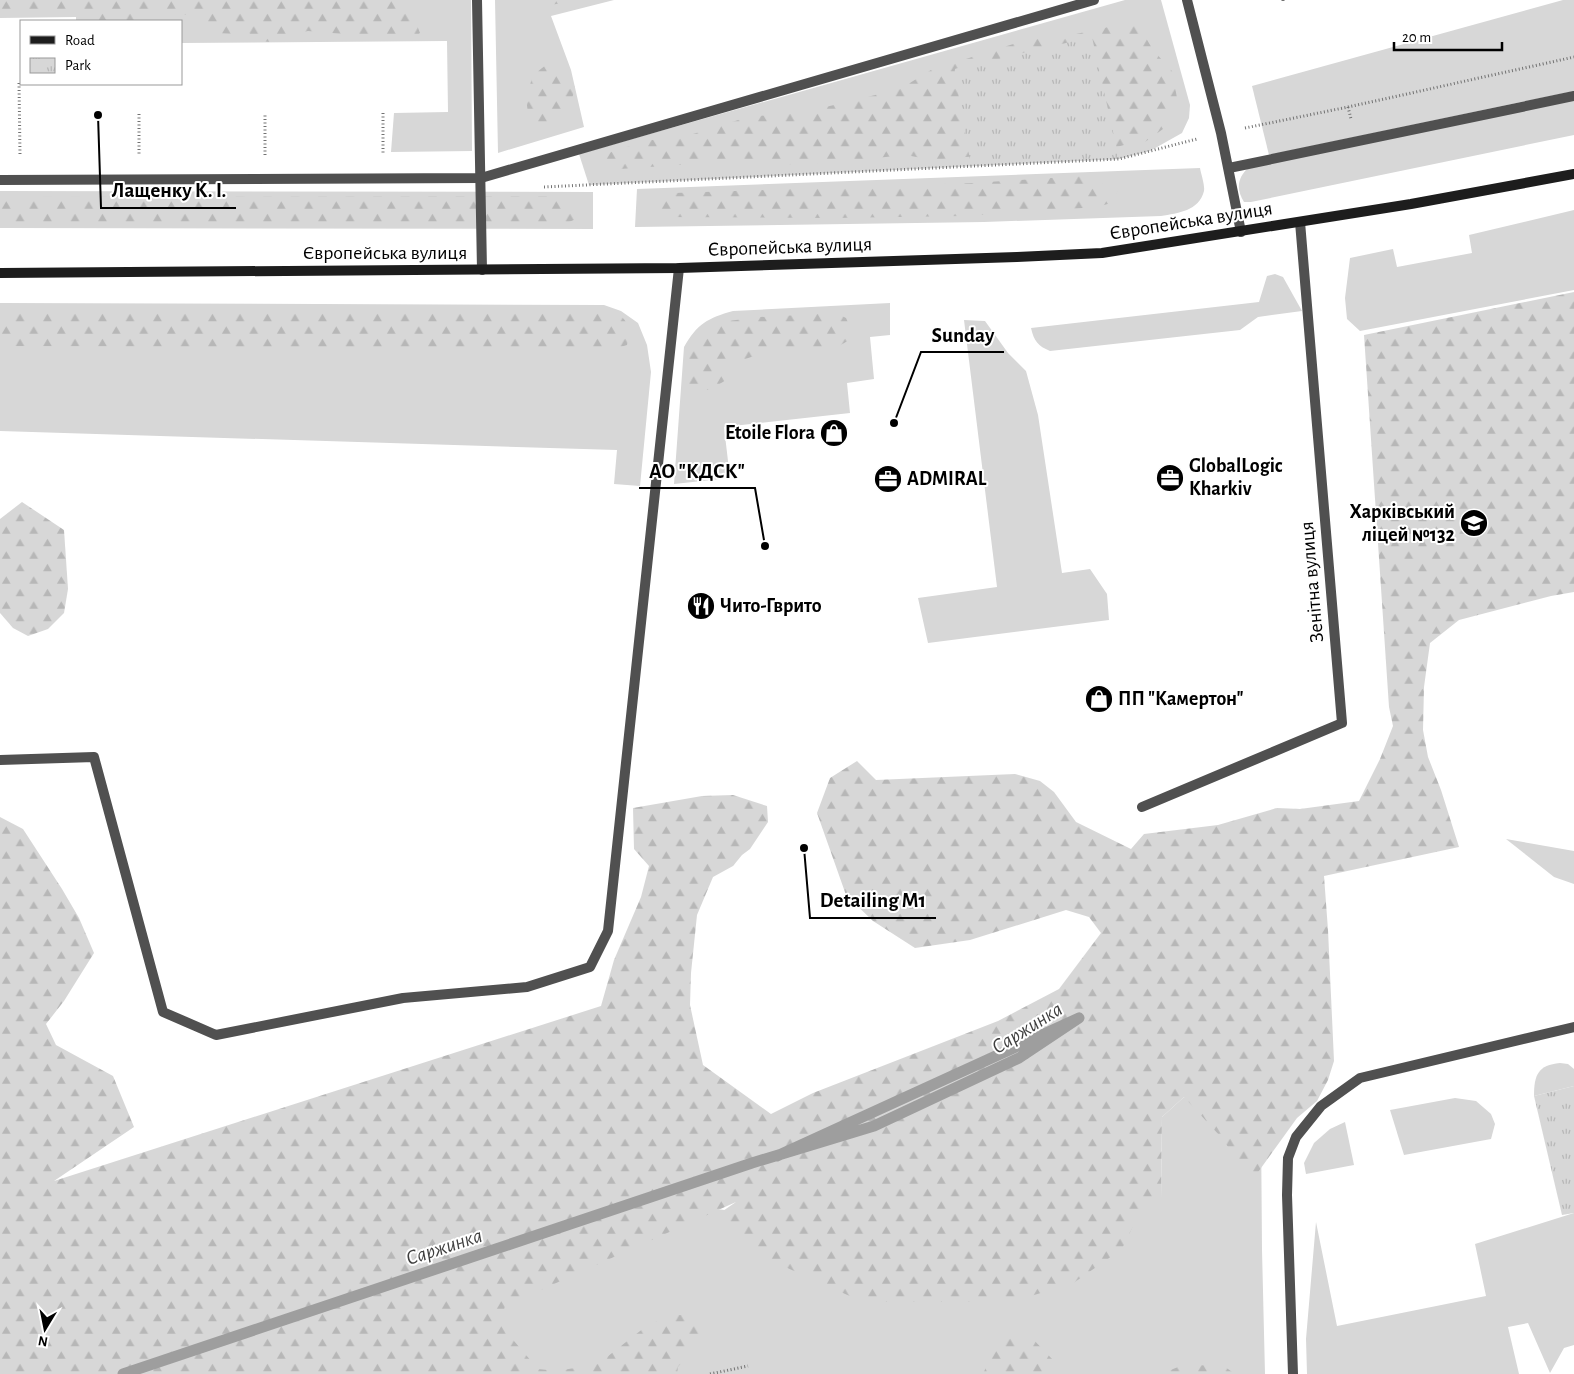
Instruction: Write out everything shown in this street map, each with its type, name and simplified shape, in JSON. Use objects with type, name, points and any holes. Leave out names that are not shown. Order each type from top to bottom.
[{"type":"main road","name":"Європейська вулиця","points":[[0,273],[679,268],[1008,258],[1102,253],[1411,204],[1574,174]]},
{"type":"street","points":[[477,0],[482,270]]},
{"type":"street","points":[[0,180],[481,178],[1094,0]]},
{"type":"street","points":[[1187,0],[1221,133],[1241,232]]},
{"type":"street","points":[[1229,168],[1574,96]]},
{"type":"street","name":"Зенітна вулиця","points":[[1142,807],[1342,723],[1300,222]]},
{"type":"street","points":[[0,760],[94,757],[163,1012],[216,1035],[403,998],[527,987],[590,967],[608,931],[679,268]]},
{"type":"street","points":[[1293,1374],[1287,1195],[1288,1158],[1296,1137],[1321,1106],[1360,1078],[1574,1028]]},
{"type":"path","points":[[535,187],[1119,159],[1221,133],[1574,57]]},
{"type":"path","points":[[19,83],[20,160]]},
{"type":"path","points":[[265,113],[265,159]]},
{"type":"path","points":[[383,113],[383,158]]},
{"type":"path","points":[[139,114],[139,159]]},
{"type":"path","points":[[710,1374],[748,1366]]},
{"type":"green space","points":[[0,0],[471,0],[472,151],[391,152],[394,113],[448,112],[447,41],[182,43],[182,20],[76,20],[76,17],[0,18]]},
{"type":"green space","points":[[0,0],[407,0],[420,33],[416,36],[380,37],[308,31],[268,42],[253,36],[245,29],[234,34],[216,33],[201,19],[176,12],[153,12],[145,20],[82,20],[73,11],[0,13]]},
{"type":"green space","points":[[495,0],[614,0],[551,16],[571,70],[584,127],[498,153]]},
{"type":"green space","points":[[532,0],[574,0],[547,5]]},
{"type":"green space","points":[[1125,0],[1161,0],[1190,105],[1189,118],[1182,133],[1150,151],[1119,159],[589,185],[579,154]]},
{"type":"green space","points":[[1563,0],[1574,0],[1574,91],[1269,155],[1252,86]]},
{"type":"green space","points":[[1136,21],[1153,50],[1172,71],[1177,98],[1163,129],[1145,142],[1124,145],[1087,155],[988,155],[932,160],[906,155],[803,165],[737,161],[605,170],[597,159],[615,150],[652,140],[680,138],[748,117],[805,112],[900,89],[931,70],[1023,41],[1076,34]]},
{"type":"green space","points":[[1092,37],[1119,159],[971,166],[954,69]]},
{"type":"green space","points":[[550,62],[564,70],[575,87],[564,123],[539,125],[528,113],[526,98],[533,75]]},
{"type":"green space","points":[[1574,98],[1574,135],[1251,202],[1244,202],[1240,193],[1240,179],[1249,167]]},
{"type":"green space","points":[[1200,168],[1204,191],[1198,203],[1187,210],[1161,216],[984,222],[635,227],[637,189]]},
{"type":"green space","points":[[1082,176],[1118,190],[1111,203],[1097,207],[963,216],[831,218],[663,217],[658,208],[674,193],[973,183]]},
{"type":"green space","points":[[0,191],[593,192],[593,229],[0,228]]},
{"type":"green space","points":[[552,196],[579,201],[576,219],[562,225],[497,226],[0,223],[0,197]]},
{"type":"green space","points":[[1574,210],[1574,290],[1360,331],[1347,319],[1345,298],[1350,258],[1393,249],[1397,267],[1472,253],[1469,235]]},
{"type":"green space","points":[[1275,274],[1283,277],[1302,311],[1258,317],[1240,330],[1050,351],[1037,342],[1031,328],[1259,302],[1267,276]]},
{"type":"green space","points":[[1574,292],[1574,592],[1551,596],[1459,620],[1430,643],[1424,687],[1423,730],[1428,757],[1441,790],[1459,847],[1324,876],[1334,1061],[1328,1080],[1317,1101],[1297,1118],[1256,1175],[1245,1170],[1220,1136],[1184,1097],[1162,1117],[1161,1199],[1134,1224],[1122,1249],[1072,1284],[1027,1297],[987,1302],[863,1302],[743,1248],[720,1213],[736,1202],[505,1306],[502,1318],[508,1334],[538,1369],[557,1371],[598,1364],[649,1324],[676,1315],[686,1315],[703,1336],[678,1367],[677,1374],[0,1374],[0,817],[23,829],[79,918],[94,953],[64,1001],[46,1024],[56,1045],[113,1076],[134,1127],[54,1181],[601,1006],[614,960],[641,897],[649,866],[634,849],[633,808],[702,796],[733,795],[767,806],[768,822],[750,849],[733,866],[713,877],[697,915],[690,1005],[703,1065],[771,1114],[813,1093],[998,1021],[1059,989],[1101,933],[1089,917],[1066,910],[970,940],[915,948],[873,921],[846,895],[817,813],[830,778],[857,761],[876,780],[1015,774],[1040,781],[1054,792],[1076,822],[1131,849],[1144,834],[1218,825],[1277,808],[1300,809],[1359,801],[1380,759],[1393,726],[1389,707],[1364,335]]},
{"type":"green space","points":[[0,303],[604,305],[621,311],[638,323],[647,345],[651,372],[640,486],[614,484],[617,450],[0,431]]},
{"type":"green space","points":[[890,303],[890,335],[870,337],[874,379],[847,383],[850,413],[724,427],[730,478],[674,484],[684,347],[699,327],[710,319],[733,311]]},
{"type":"green space","points":[[603,310],[617,314],[625,321],[628,331],[627,345],[614,349],[0,346],[0,312]]},
{"type":"green space","points":[[836,313],[846,318],[850,327],[851,339],[839,346],[768,351],[731,364],[728,379],[709,390],[688,385],[684,374],[690,347],[694,340],[712,323],[760,317]]},
{"type":"green space","points":[[964,320],[985,321],[1008,353],[1026,371],[1038,415],[1062,573],[1090,569],[1107,594],[1109,620],[928,643],[918,598],[997,587]]},
{"type":"green space","points":[[22,502],[64,530],[68,589],[64,613],[48,629],[28,636],[13,628],[0,613],[0,519]]},
{"type":"green space","points":[[1506,839],[1574,851],[1574,884],[1554,877]]},
{"type":"green space","points":[[1560,1063],[1568,1064],[1574,1069],[1574,1086],[1534,1096],[1536,1077],[1539,1072],[1547,1066]]},
{"type":"green space","points":[[1574,1086],[1574,1213],[1562,1215],[1534,1096]]},
{"type":"green space","points":[[1184,1097],[1261,1124],[1265,1374],[489,1374],[478,1300],[698,1207],[734,1211],[1161,1199],[1162,1117]]},
{"type":"green space","points":[[1455,1098],[1476,1101],[1491,1114],[1495,1124],[1491,1139],[1404,1155],[1390,1110]]},
{"type":"green space","points":[[1345,1122],[1354,1165],[1306,1174],[1304,1163],[1314,1143],[1330,1129]]},
{"type":"green space","points":[[1574,1213],[1574,1345],[1564,1348],[1550,1373],[1528,1323],[1508,1327],[1519,1374],[1307,1374],[1306,1339],[1316,1222],[1337,1326],[1486,1296],[1475,1244]]},
{"type":"green space","points":[[1029,1335],[1054,1361],[1059,1374],[983,1374],[998,1340]]},
{"type":"green space","points":[[1221,1364],[1235,1374],[1161,1374],[1178,1367]]},
{"type":"waterway","name":"Саржинка","points":[[123,1374],[752,1163],[874,1126],[1019,1058],[1079,1018],[777,1156]]},
{"type":"place","name":"Лащенку К. І.","points":[[98,115]]},
{"type":"place","name":"Sunday","points":[[894,423]]},
{"type":"place","name":"Etoile Flora","points":[[834,433]]},
{"type":"place","name":"GlobalLogic Kharkiv","points":[[1170,478]]},
{"type":"place","name":"ADMIRAL","points":[[888,479]]},
{"type":"place","name":"Харківський ліцей №132","points":[[1474,523]]},
{"type":"place","name":"АО \"КДСК\"","points":[[765,546]]},
{"type":"place","name":"Чито-Гврито","points":[[701,606]]},
{"type":"place","name":"ПП \"Камертон\"","points":[[1099,699]]},
{"type":"place","name":"Detailing M1","points":[[804,848]]}]
